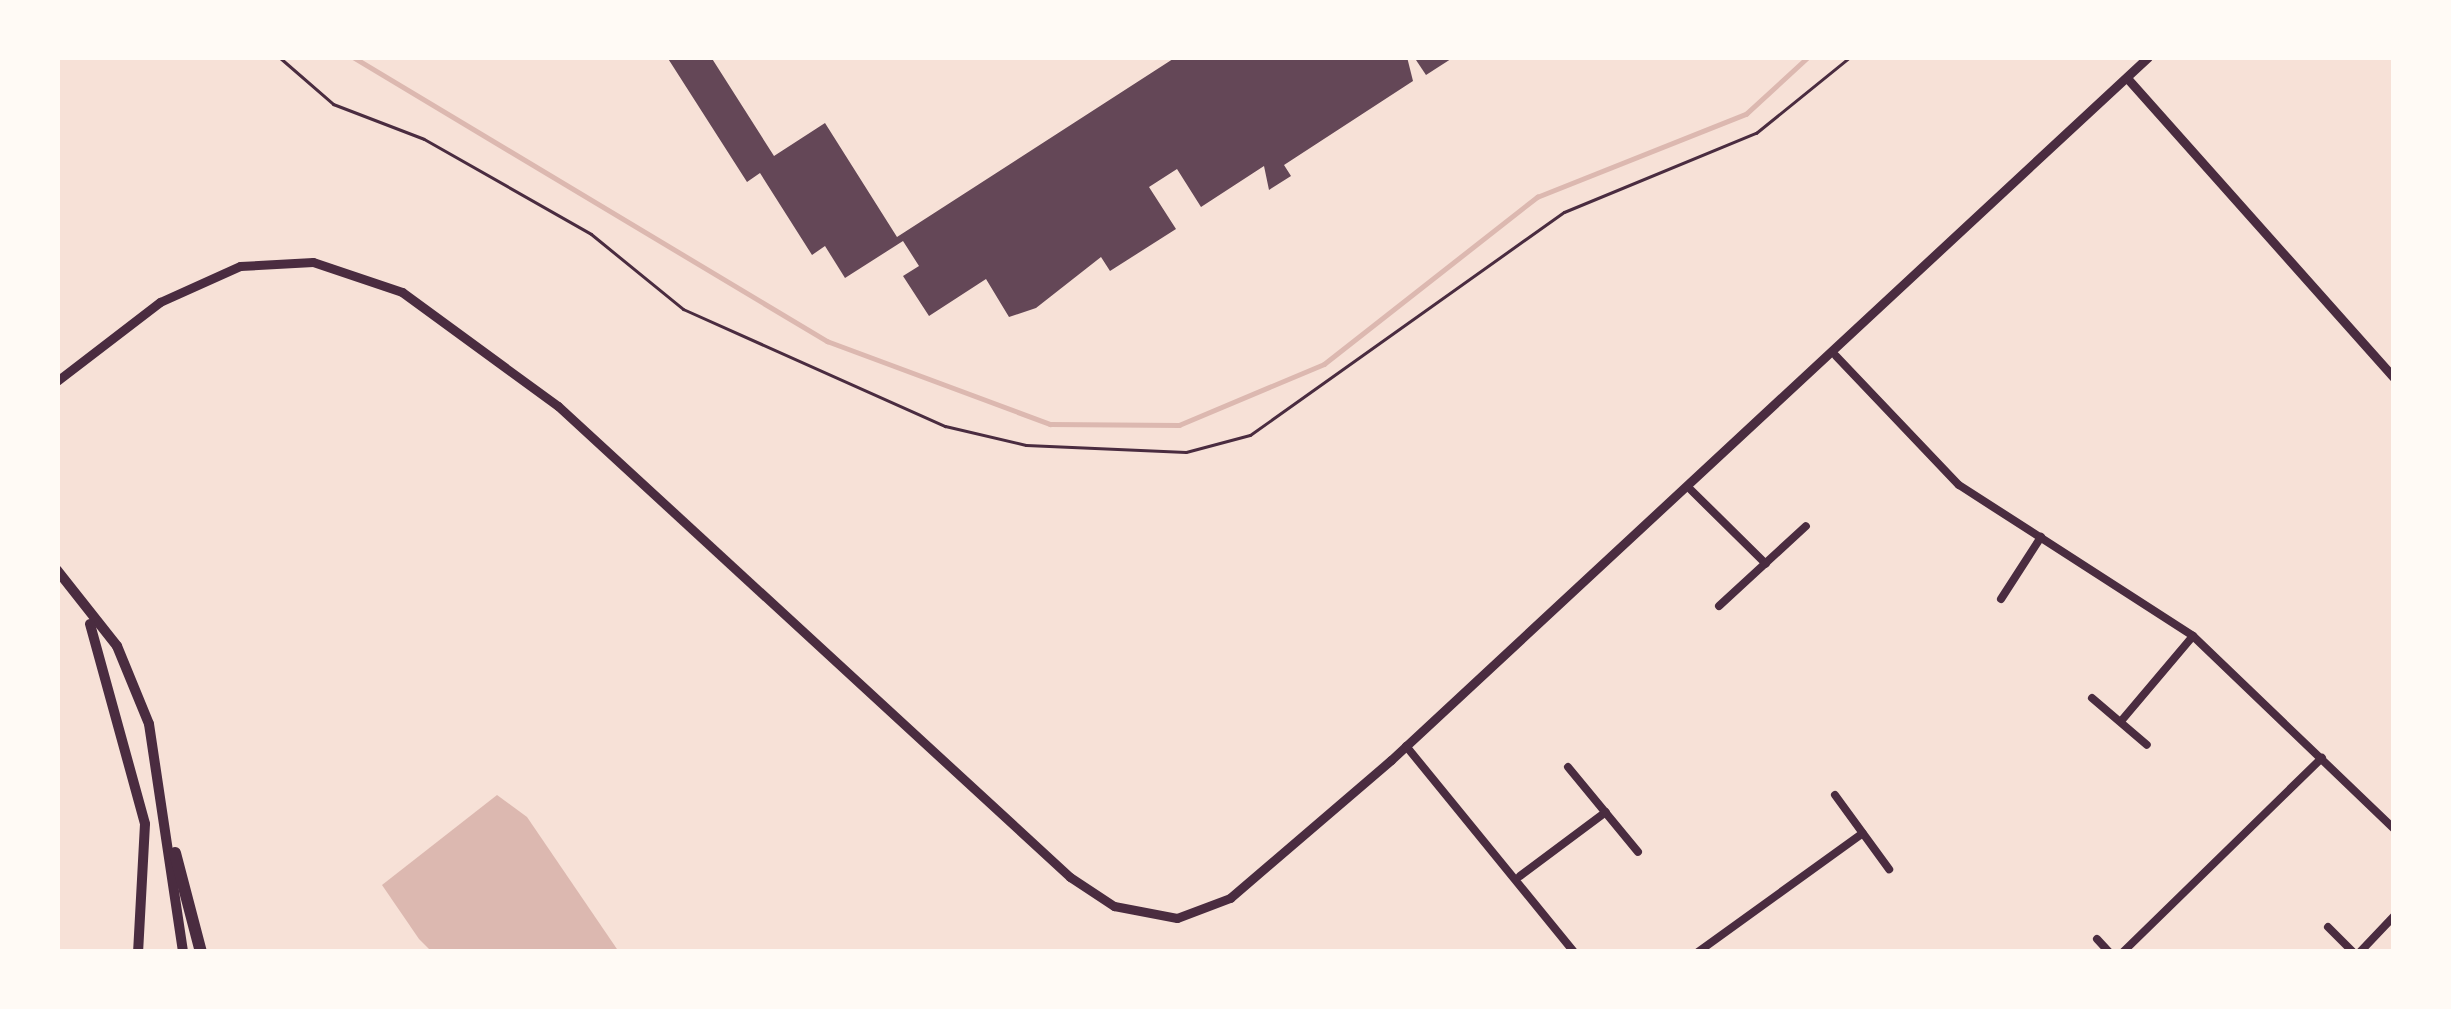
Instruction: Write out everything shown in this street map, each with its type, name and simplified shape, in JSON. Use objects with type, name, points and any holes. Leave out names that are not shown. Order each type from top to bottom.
[{"type":"highway","points":[[175,854],[201,952]]},
{"type":"main road","points":[[57,570],[90,624],[145,824],[138,952]]},
{"type":"main road","points":[[90,624],[117,646],[149,724],[175,854],[183,952]]},
{"type":"street","points":[[57,381],[160,302],[240,266],[313,262],[402,292],[593,437],[1017,834],[1114,906],[1155,920],[1231,898],[1406,746],[1837,356],[2148,57]]},
{"type":"street","points":[[2127,78],[2394,378]]},
{"type":"street","points":[[1837,356],[1928,458],[2193,636],[2394,830]]},
{"type":"street","points":[[1691,490],[1766,563]]},
{"type":"street","points":[[1719,606],[1806,526]]},
{"type":"street","points":[[2001,599],[2041,537]]},
{"type":"street","points":[[2122,720],[2193,636]]},
{"type":"street","points":[[2092,698],[2147,745]]},
{"type":"street","points":[[1406,746],[1520,877],[1574,952]]},
{"type":"street","points":[[2123,952],[2322,758]]},
{"type":"street","points":[[1568,767],[1638,852]]},
{"type":"street","points":[[1835,795],[1889,869]]},
{"type":"street","points":[[1520,877],[1606,812]]},
{"type":"street","points":[[1698,952],[1863,833]]},
{"type":"street","points":[[2328,927],[2356,952],[2394,916]]},
{"type":"street","points":[[2097,939],[2109,952]]},
{"type":"path","points":[[279,57],[333,104],[424,139],[590,234],[682,309],[945,426],[1027,445],[1186,452],[1250,435],[1564,212],[1756,134],[1850,57]]},
{"type":"shaded area","points":[[497,795],[527,817],[619,952],[432,952],[419,939],[382,885]]},
{"type":"building","points":[[667,57],[711,57],[774,156],[825,123],[897,237],[1176,57],[1407,57],[1413,81],[1284,165],[1291,176],[1269,190],[1264,166],[1201,207],[1177,169],[1149,187],[1176,229],[1110,271],[1101,257],[1036,308],[1009,317],[986,279],[929,316],[903,276],[919,266],[903,241],[845,278],[825,246],[812,255],[760,173],[747,182]]},
{"type":"building","points":[[1414,57],[1454,57],[1426,75]]},
{"type":"waterway","points":[[353,57],[827,341],[1050,424],[1179,425],[1324,364],[1537,197],[1746,114],[1808,57]]}]
